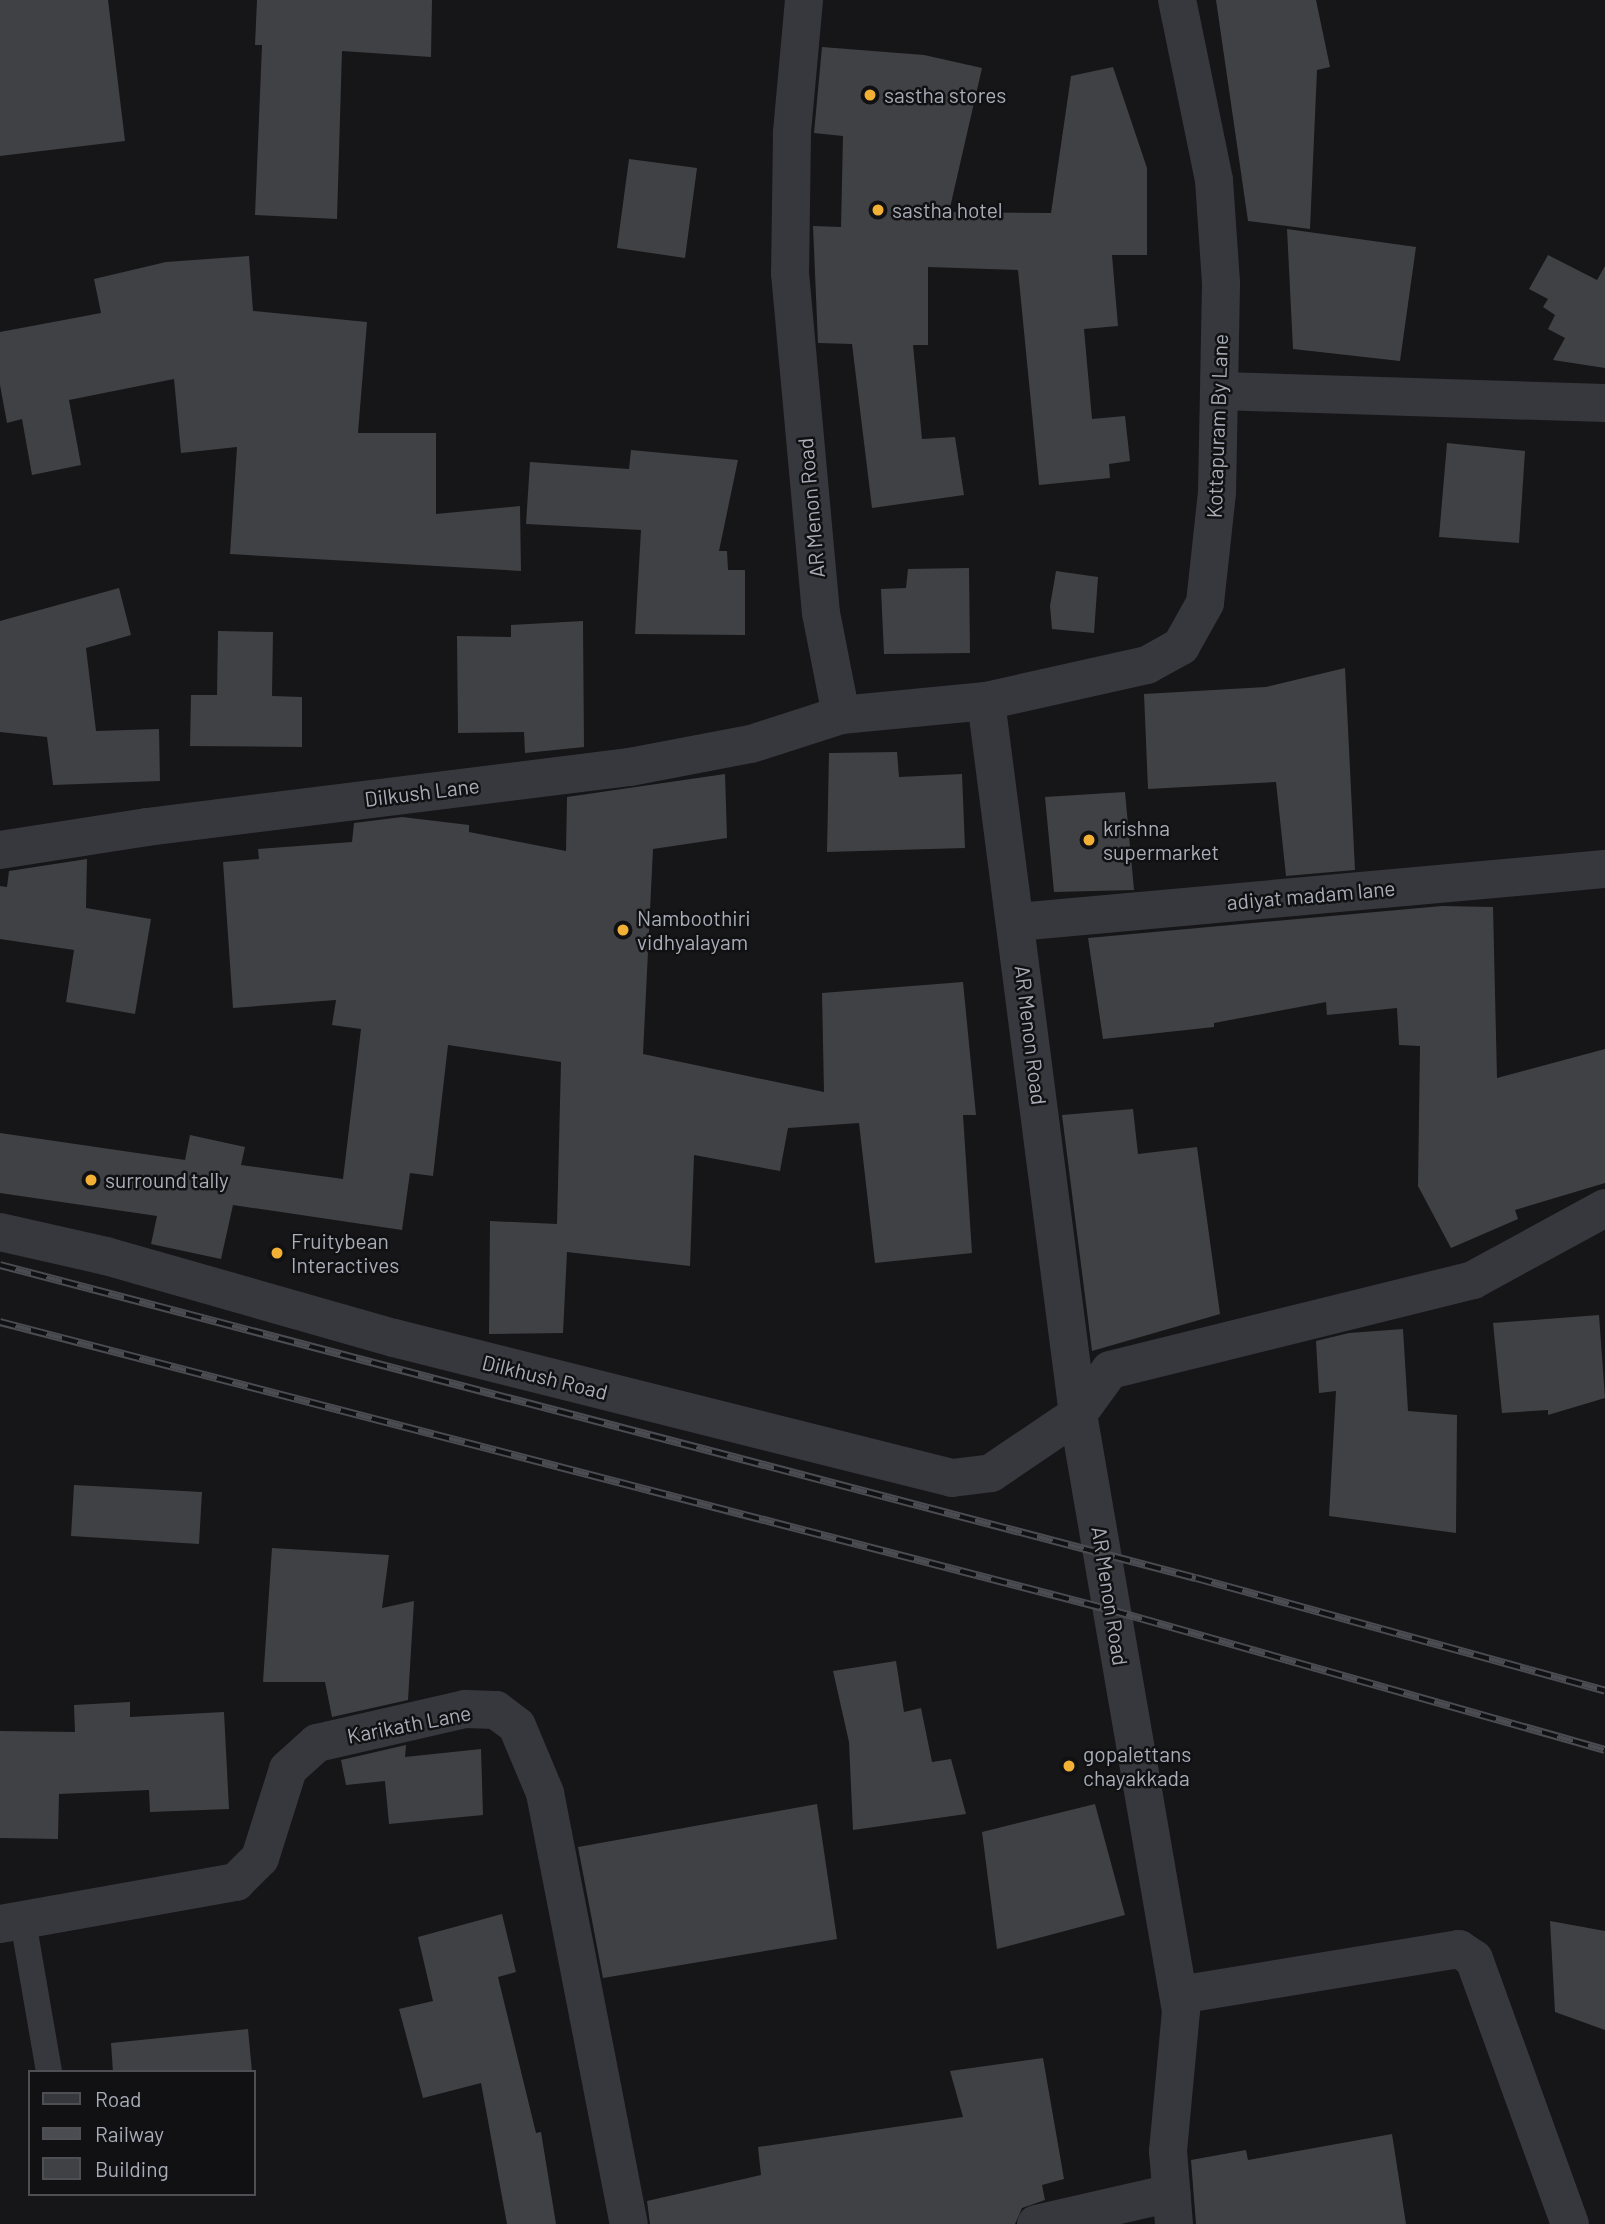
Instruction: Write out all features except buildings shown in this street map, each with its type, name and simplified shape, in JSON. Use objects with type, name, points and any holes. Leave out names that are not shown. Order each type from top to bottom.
[{"type":"street","name":"AR Menon Road","points":[[804,0],[792,133],[790,273],[821,613],[841,715]]},
{"type":"street","name":"Kottapuram By Lane","points":[[986,701],[1147,665],[1181,646],[1205,603],[1217,493],[1221,283],[1214,180],[1177,0]]},
{"type":"street","points":[[1220,391],[1605,403]]},
{"type":"street","name":"AR Menon Road","points":[[986,701],[1017,922],[1077,1413],[1178,1995],[1178,2075],[1167,2151],[1173,2208]]},
{"type":"street","points":[[841,715],[986,701]]},
{"type":"street","name":"Dilkush Lane","points":[[0,850],[147,827],[630,767],[751,744],[841,715]]},
{"type":"street","name":"adiyat madam lane","points":[[1017,922],[1605,869]]},
{"type":"street","name":"Dilkhush Road","points":[[0,1232],[106,1256],[421,1345],[951,1478],[991,1473],[1077,1413],[1110,1370],[1473,1280],[1605,1208]]},
{"type":"street","name":"Karikath Lane","points":[[12,1922],[236,1882],[260,1858],[288,1769],[317,1743],[465,1709],[496,1710],[517,1727],[545,1793],[629,2224]]},
{"type":"street","points":[[1178,1995],[1459,1950],[1466,1954],[1474,1959],[1570,2224]]},
{"type":"street","points":[[1036,2224],[1173,2208]]},
{"type":"lane","points":[[12,1922],[49,2070]]},
{"type":"railway","points":[[0,1265],[1196,1578],[1605,1691]]},
{"type":"railway","points":[[0,1322],[1111,1610],[1605,1750]]},
{"type":"place","name":"sastha stores","points":[[870,95]]},
{"type":"place","name":"sastha hotel","points":[[878,210]]},
{"type":"place","name":"krishna supermarket","points":[[1089,840]]},
{"type":"place","name":"Namboothiri vidhyalayam","points":[[623,930]]},
{"type":"place","name":"surround tally","points":[[91,1180]]},
{"type":"place","name":"Fruitybean Interactives","points":[[277,1253]]},
{"type":"place","name":"gopalettans chayakkada","points":[[1069,1766]]}]
